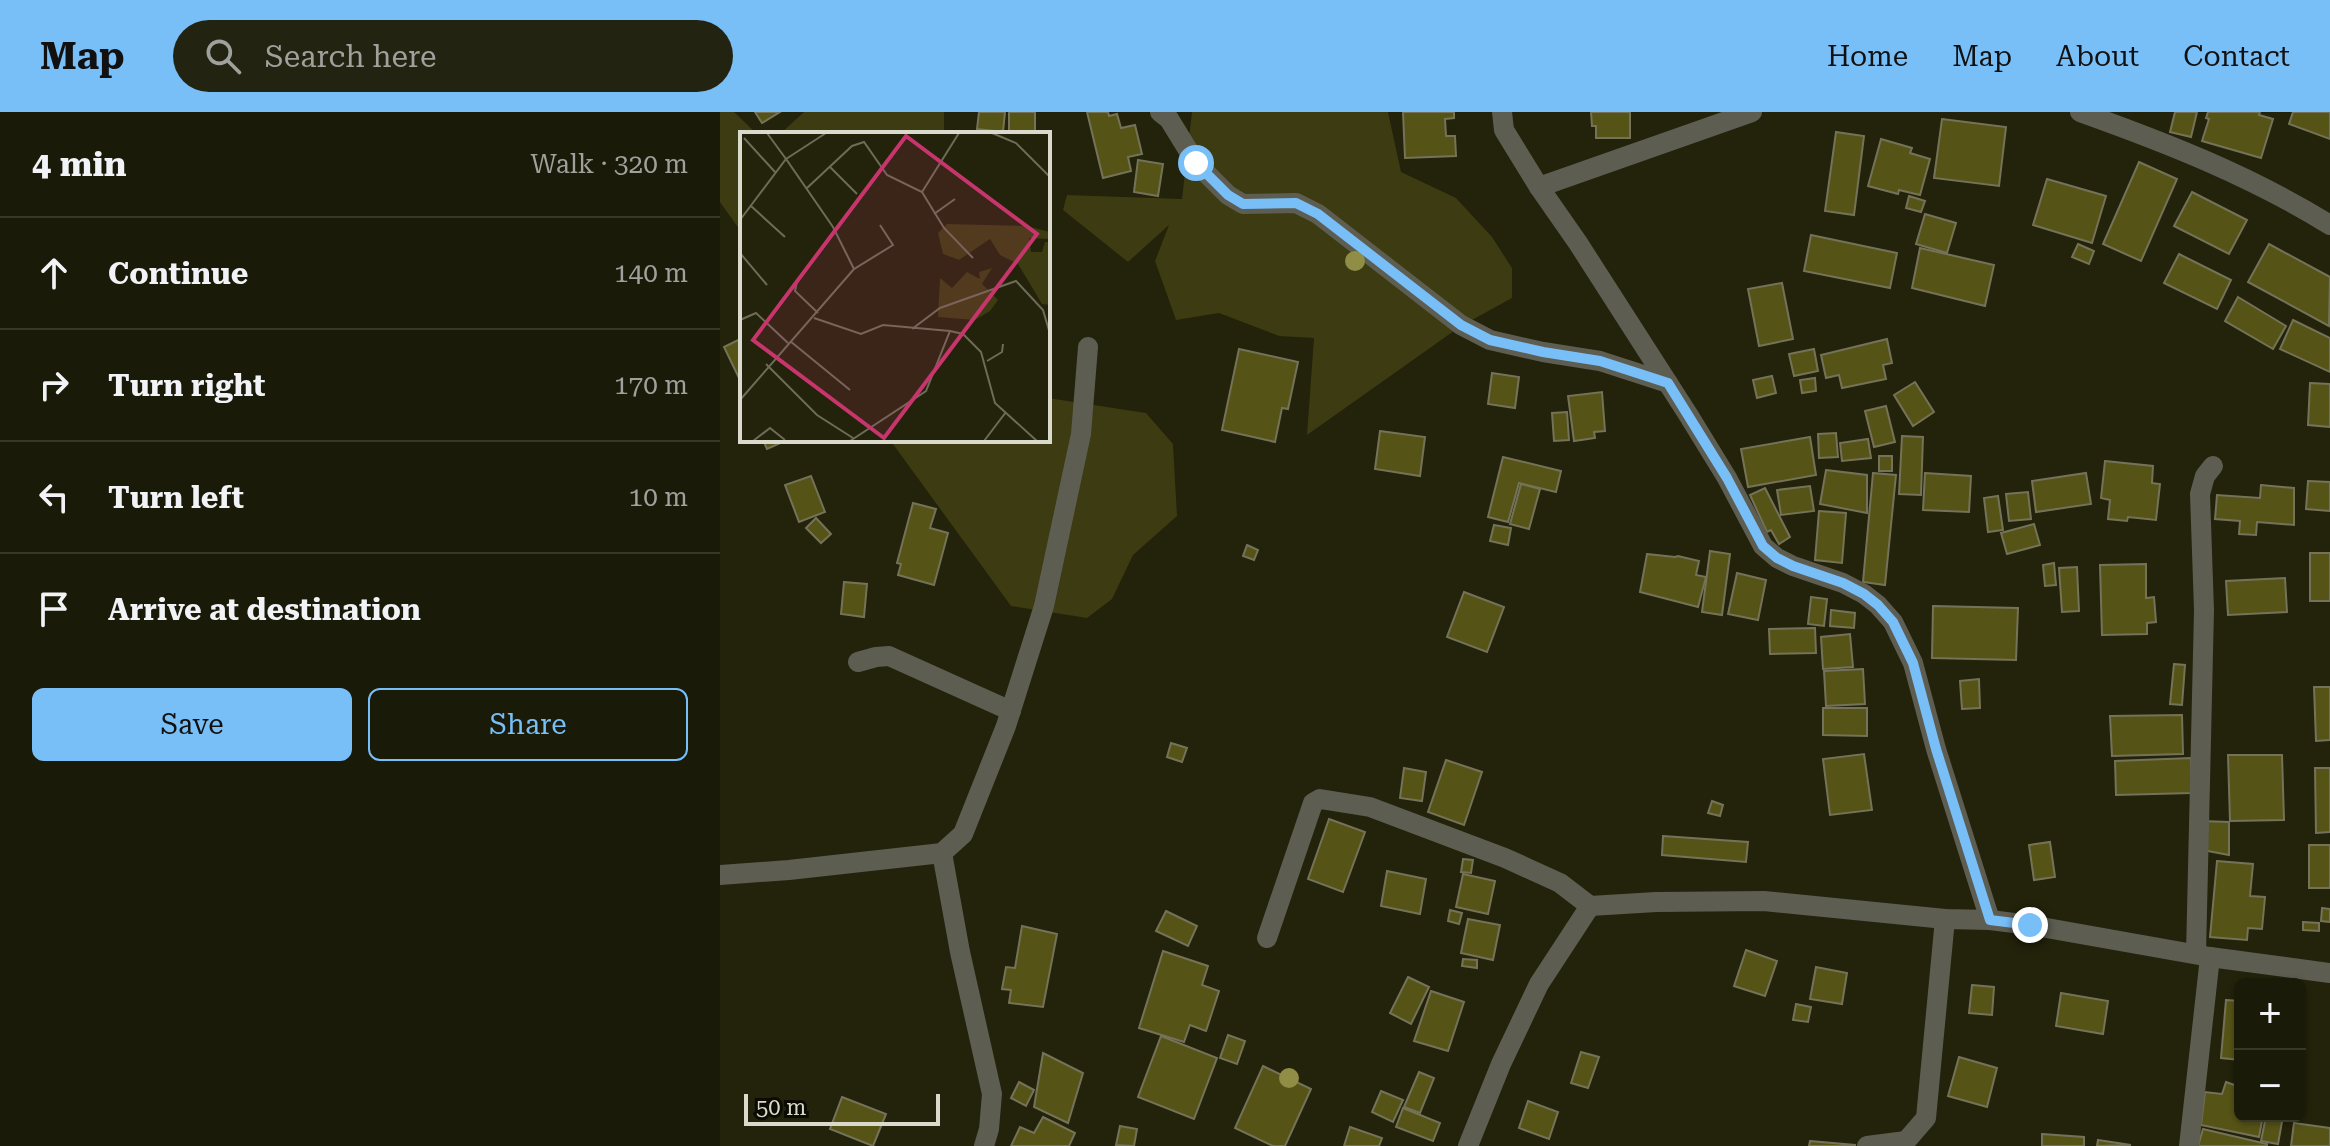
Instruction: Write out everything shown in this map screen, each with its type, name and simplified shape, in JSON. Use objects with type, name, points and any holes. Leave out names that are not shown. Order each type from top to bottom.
[{"type":"street","points":[[1160,112],[1169,119],[1196,163],[1228,195],[1243,204],[1296,203],[1318,214],[1461,325],[1490,340],[1600,361],[1668,383]]},
{"type":"street","points":[[1502,112],[1508,139],[1668,383],[1727,478],[1763,546],[1793,566],[1843,583],[1864,594],[1893,622],[1913,663],[1936,749],[1990,920]]},
{"type":"street","points":[[1539,187],[1752,112]]},
{"type":"street","points":[[2080,112],[2251,180],[2330,225]]},
{"type":"street","points":[[720,875],[942,853],[963,834],[1011,711],[1044,606],[1081,434],[1088,347]]},
{"type":"street","points":[[2189,1146],[2203,955],[2204,610],[2200,494],[2205,476],[2213,466]]},
{"type":"street","points":[[858,662],[889,656],[1011,711]]},
{"type":"street","points":[[1267,938],[1313,803],[1320,799],[1370,807],[1492,853],[1560,883],[1590,906],[1764,901],[1945,919],[1990,920],[2330,973]]},
{"type":"street","points":[[942,853],[960,952],[992,1094],[984,1146]]},
{"type":"street","points":[[1468,1146],[1501,1064],[1539,984],[1590,906]]},
{"type":"street","points":[[1867,1146],[1906,1141],[1926,1118],[1945,919]]},
{"type":"shaded area","points":[[720,112],[734,112],[755,132],[740,132],[740,230],[720,202]]},
{"type":"shaded area","points":[[804,112],[944,112],[944,132],[782,132]]},
{"type":"shaded area","points":[[1192,112],[1388,112],[1401,172],[1456,198],[1492,237],[1512,268],[1512,298],[1461,326],[1307,435],[1314,338],[1279,336],[1219,313],[1176,320],[1155,261],[1169,225],[1128,262],[1063,210],[1067,195],[1182,199]]},
{"type":"shaded area","points":[[1050,398],[1146,413],[1173,444],[1177,516],[1133,555],[1112,599],[1087,618],[1011,606],[891,442],[1050,442]]},
{"type":"building","points":[[755,112],[780,112],[762,123]]},
{"type":"building","points":[[979,112],[1005,112],[1003,132],[977,129]]},
{"type":"building","points":[[1009,112],[1035,112],[1035,132],[1009,132]]},
{"type":"building","points":[[1087,112],[1108,112],[1109,116],[1117,114],[1121,128],[1135,125],[1142,154],[1128,157],[1131,171],[1103,178]]},
{"type":"building","points":[[1403,112],[1454,112],[1454,118],[1445,119],[1446,136],[1455,136],[1456,156],[1405,158]]},
{"type":"building","points":[[1591,112],[1630,112],[1630,138],[1596,138]]},
{"type":"building","points":[[2175,112],[2197,112],[2191,137],[2170,132]]},
{"type":"building","points":[[2208,112],[2260,112],[2259,115],[2273,119],[2261,158],[2202,141]]},
{"type":"building","points":[[2293,112],[2330,112],[2330,139],[2289,124]]},
{"type":"building","points":[[1942,119],[2006,127],[1999,186],[1934,178]]},
{"type":"building","points":[[1836,132],[1864,136],[1854,215],[1825,211]]},
{"type":"building","points":[[1881,139],[1912,148],[1910,153],[1930,159],[1920,195],[1899,190],[1898,194],[1868,186]]},
{"type":"building","points":[[1138,160],[1163,164],[1158,196],[1134,192]]},
{"type":"building","points":[[2139,162],[2177,179],[2141,261],[2103,244]]},
{"type":"building","points":[[2047,179],[2106,196],[2092,243],[2033,225]]},
{"type":"building","points":[[2192,192],[2247,220],[2229,254],[2174,226]]},
{"type":"building","points":[[1909,196],[1925,201],[1921,212],[1906,208]]},
{"type":"building","points":[[1925,214],[1956,223],[1947,253],[1916,244]]},
{"type":"building","points":[[1811,235],[1897,253],[1890,288],[1804,271]]},
{"type":"building","points":[[2078,244],[2094,251],[2089,264],[2072,257]]},
{"type":"building","points":[[2269,244],[2330,277],[2329,326],[2248,282]]},
{"type":"building","points":[[1920,248],[1994,265],[1985,306],[1912,288]]},
{"type":"building","points":[[2179,254],[2231,280],[2217,309],[2164,283]]},
{"type":"building","points":[[1782,283],[1793,339],[1759,346],[1748,289]]},
{"type":"building","points":[[2238,297],[2286,326],[2273,349],[2225,321]]},
{"type":"building","points":[[2293,320],[2330,338],[2330,372],[2280,349]]},
{"type":"building","points":[[740,339],[739,378],[724,347]]},
{"type":"building","points":[[1887,339],[1892,363],[1883,365],[1886,379],[1842,388],[1839,375],[1826,378],[1821,355]]},
{"type":"building","points":[[1239,349],[1298,362],[1288,409],[1282,408],[1275,442],[1222,430]]},
{"type":"building","points":[[1814,349],[1818,371],[1794,376],[1789,354]]},
{"type":"building","points":[[1492,373],[1519,377],[1515,408],[1488,404]]},
{"type":"building","points":[[1772,376],[1776,393],[1757,398],[1753,380]]},
{"type":"building","points":[[1815,378],[1816,391],[1802,393],[1800,380]]},
{"type":"building","points":[[1915,382],[1934,412],[1913,426],[1894,395]]},
{"type":"building","points":[[2310,383],[2330,384],[2330,427],[2308,425]]},
{"type":"building","points":[[1602,392],[1605,431],[1594,432],[1595,438],[1574,441],[1568,396]]},
{"type":"building","points":[[1886,406],[1895,442],[1874,447],[1865,411]]},
{"type":"building","points":[[1567,412],[1569,440],[1554,441],[1552,413]]},
{"type":"building","points":[[1380,431],[1425,437],[1420,476],[1375,469]]},
{"type":"building","points":[[1836,433],[1838,457],[1819,458],[1818,434]]},
{"type":"building","points":[[1902,436],[1923,437],[1921,495],[1899,494]]},
{"type":"building","points":[[1810,437],[1816,475],[1748,487],[1741,449]]},
{"type":"building","points":[[1868,439],[1871,458],[1842,461],[1840,443]]},
{"type":"building","points":[[764,442],[783,442],[767,449]]},
{"type":"building","points":[[1879,456],[1892,456],[1892,471],[1879,471]]},
{"type":"building","points":[[1503,457],[1561,471],[1556,492],[1519,483],[1508,522],[1488,517]]},
{"type":"building","points":[[2105,461],[2153,466],[2152,483],[2160,484],[2156,520],[2128,517],[2127,521],[2108,519],[2110,500],[2101,498]]},
{"type":"building","points":[[1826,470],[1867,475],[1867,513],[1820,504]]},
{"type":"building","points":[[1873,473],[1896,475],[1885,585],[1863,582]]},
{"type":"building","points":[[1925,473],[1971,476],[1969,512],[1923,510]]},
{"type":"building","points":[[2086,473],[2091,504],[2036,512],[2032,481]]},
{"type":"building","points":[[811,476],[825,512],[799,522],[785,485]]},
{"type":"building","points":[[2308,481],[2330,482],[2330,511],[2306,509]]},
{"type":"building","points":[[1521,484],[1540,489],[1529,529],[1510,524]]},
{"type":"building","points":[[2261,485],[2294,488],[2294,525],[2257,522],[2256,535],[2239,534],[2240,521],[2215,519],[2217,495],[2260,498]]},
{"type":"building","points":[[1810,486],[1814,511],[1781,515],[1777,490]]},
{"type":"building","points":[[1765,488],[1790,537],[1779,544],[1771,530],[1767,532],[1750,495]]},
{"type":"building","points":[[2028,492],[2031,519],[2009,521],[2006,494]]},
{"type":"building","points":[[1998,496],[2003,530],[1988,532],[1984,498]]},
{"type":"building","points":[[913,503],[936,509],[930,528],[948,533],[934,585],[898,575],[901,564],[897,563]]},
{"type":"building","points":[[1819,511],[1846,513],[1842,563],[1815,560]]},
{"type":"building","points":[[816,518],[831,534],[821,543],[806,528]]},
{"type":"building","points":[[2034,524],[2040,545],[2007,554],[2001,533]]},
{"type":"building","points":[[1494,525],[1511,528],[1508,545],[1490,541]]},
{"type":"building","points":[[1247,545],[1258,550],[1254,560],[1243,556]]},
{"type":"building","points":[[1710,551],[1730,554],[1722,615],[1702,612]]},
{"type":"building","points":[[2310,553],[2330,553],[2330,601],[2310,601]]},
{"type":"building","points":[[1647,554],[1699,561],[1696,575],[1706,577],[1698,607],[1640,592]]},
{"type":"building","points":[[2054,563],[2056,585],[2045,586],[2043,565]]},
{"type":"building","points":[[2146,564],[2146,598],[2154,597],[2156,622],[2147,623],[2147,634],[2102,635],[2100,565]]},
{"type":"building","points":[[2077,567],[2079,611],[2062,612],[2059,568]]},
{"type":"building","points":[[1737,573],[1766,580],[1758,620],[1728,614]]},
{"type":"building","points":[[2285,578],[2287,612],[2228,615],[2226,581]]},
{"type":"building","points":[[844,582],[867,584],[864,617],[841,614]]},
{"type":"building","points":[[1464,592],[1504,607],[1487,652],[1447,637]]},
{"type":"building","points":[[1811,597],[1827,599],[1824,626],[1808,624]]},
{"type":"building","points":[[1933,606],[2018,608],[2016,660],[1932,658]]},
{"type":"building","points":[[1831,610],[1855,613],[1854,628],[1830,626]]},
{"type":"building","points":[[1815,628],[1816,653],[1770,654],[1769,629]]},
{"type":"building","points":[[1850,634],[1853,667],[1823,669],[1821,637]]},
{"type":"building","points":[[2174,664],[2185,665],[2182,705],[2170,704]]},
{"type":"building","points":[[1863,669],[1865,704],[1826,706],[1824,671]]},
{"type":"building","points":[[1979,679],[1980,708],[1962,709],[1960,681]]},
{"type":"building","points":[[2314,687],[2330,687],[2330,740],[2316,741]]},
{"type":"building","points":[[1823,708],[1867,708],[1867,736],[1823,735]]},
{"type":"building","points":[[2182,715],[2183,754],[2112,756],[2110,716]]},
{"type":"building","points":[[1171,743],[1187,748],[1182,762],[1167,757]]},
{"type":"building","points":[[1864,754],[1872,810],[1830,815],[1823,759]]},
{"type":"building","points":[[2228,755],[2282,755],[2284,820],[2230,821]]},
{"type":"building","points":[[2191,758],[2192,793],[2116,795],[2115,761]]},
{"type":"building","points":[[1446,760],[1482,772],[1464,825],[1428,812]]},
{"type":"building","points":[[1404,768],[1426,772],[1422,801],[1400,798]]},
{"type":"building","points":[[2315,768],[2330,768],[2330,832],[2316,833]]},
{"type":"building","points":[[1712,801],[1723,805],[1720,816],[1708,813]]},
{"type":"building","points":[[1329,819],[1365,832],[1343,892],[1308,879]]},
{"type":"building","points":[[2201,821],[2229,822],[2229,855],[2202,850]]},
{"type":"building","points":[[1663,836],[1748,842],[1746,862],[1662,855]]},
{"type":"building","points":[[2050,842],[2055,877],[2034,880],[2029,845]]},
{"type":"building","points":[[2309,845],[2330,845],[2330,888],[2309,888]]},
{"type":"building","points":[[1463,859],[1473,860],[1471,873],[1461,872]]},
{"type":"building","points":[[2217,861],[2253,864],[2250,896],[2265,897],[2262,929],[2248,928],[2247,940],[2210,937]]},
{"type":"building","points":[[1387,871],[1426,879],[1420,914],[1381,906]]},
{"type":"building","points":[[1463,874],[1495,881],[1488,914],[1456,907]]},
{"type":"building","points":[[2322,908],[2330,909],[2330,922],[2321,921]]},
{"type":"building","points":[[1450,910],[1462,913],[1459,924],[1448,921]]},
{"type":"building","points":[[1166,911],[1197,926],[1188,946],[1156,931]]},
{"type":"building","points":[[1468,919],[1500,925],[1493,960],[1461,953]]},
{"type":"building","points":[[2303,922],[2319,923],[2319,931],[2303,930]]},
{"type":"building","points":[[1022,926],[1057,934],[1043,1007],[1009,1003],[1011,990],[1002,989],[1006,967],[1015,968]]},
{"type":"building","points":[[1746,950],[1777,961],[1765,996],[1734,986]]},
{"type":"building","points":[[1163,951],[1208,966],[1202,985],[1219,991],[1206,1031],[1190,1025],[1184,1042],[1139,1028]]},
{"type":"building","points":[[1463,959],[1477,960],[1477,968],[1462,966]]},
{"type":"building","points":[[1816,967],[1847,973],[1842,1004],[1810,999]]},
{"type":"building","points":[[1408,977],[1429,987],[1411,1024],[1390,1013]]},
{"type":"building","points":[[1972,985],[1994,987],[1992,1015],[1969,1013]]},
{"type":"building","points":[[1431,991],[1464,1002],[1448,1051],[1414,1041]]},
{"type":"building","points":[[2061,993],[2108,1001],[2103,1034],[2056,1026]]},
{"type":"building","points":[[2226,1000],[2234,1001],[2234,1059],[2221,1058]]},
{"type":"building","points":[[1796,1004],[1811,1007],[1808,1022],[1793,1020]]},
{"type":"building","points":[[1228,1035],[1245,1041],[1237,1064],[1220,1058]]},
{"type":"building","points":[[1161,1036],[1217,1058],[1194,1119],[1138,1097]]},
{"type":"building","points":[[1581,1052],[1599,1057],[1588,1088],[1571,1083]]},
{"type":"building","points":[[1043,1053],[1083,1073],[1068,1123],[1034,1107]]},
{"type":"building","points":[[1959,1057],[1997,1068],[1987,1107],[1948,1096]]},
{"type":"building","points":[[1263,1066],[1311,1089],[1285,1146],[1273,1146],[1235,1128]]},
{"type":"building","points":[[1419,1072],[1434,1078],[1420,1113],[1404,1107]]},
{"type":"building","points":[[1019,1082],[1034,1090],[1026,1106],[1011,1098]]},
{"type":"building","points":[[2226,1082],[2234,1085],[2234,1122],[2262,1122],[2259,1137],[2201,1125],[2205,1092],[2222,1094]]},
{"type":"building","points":[[1381,1091],[1403,1100],[1393,1122],[1372,1112]]},
{"type":"building","points":[[842,1097],[886,1114],[873,1146],[830,1129]]},
{"type":"building","points":[[1528,1101],[1558,1112],[1549,1139],[1519,1128]]},
{"type":"building","points":[[1403,1108],[1440,1123],[1433,1141],[1396,1127]]},
{"type":"building","points":[[1043,1117],[1075,1133],[1069,1146],[1011,1146],[1020,1127],[1034,1133]]},
{"type":"building","points":[[2265,1122],[2282,1122],[2278,1144],[2261,1141]]},
{"type":"building","points":[[2294,1123],[2330,1128],[2330,1146],[2291,1146]]},
{"type":"building","points":[[1120,1126],[1137,1129],[1134,1146],[1116,1145]]},
{"type":"building","points":[[1350,1127],[1382,1138],[1379,1146],[1344,1146]]},
{"type":"building","points":[[2203,1129],[2267,1144],[2267,1146],[2198,1146]]},
{"type":"building","points":[[2042,1134],[2084,1137],[2084,1146],[2042,1146]]},
{"type":"building","points":[[2098,1140],[2131,1145],[2097,1146]]},
{"type":"building","points":[[1810,1141],[1855,1145],[1855,1146],[1809,1146]]},
{"type":"route","points":[[1196,163],[1228,195],[1243,204],[1296,203],[1318,214],[1461,325],[1490,340],[1600,361],[1668,383],[1727,478],[1763,546],[1793,566],[1843,583],[1864,594],[1893,622],[1913,663],[1936,749],[1990,920],[2030,925]]}]
